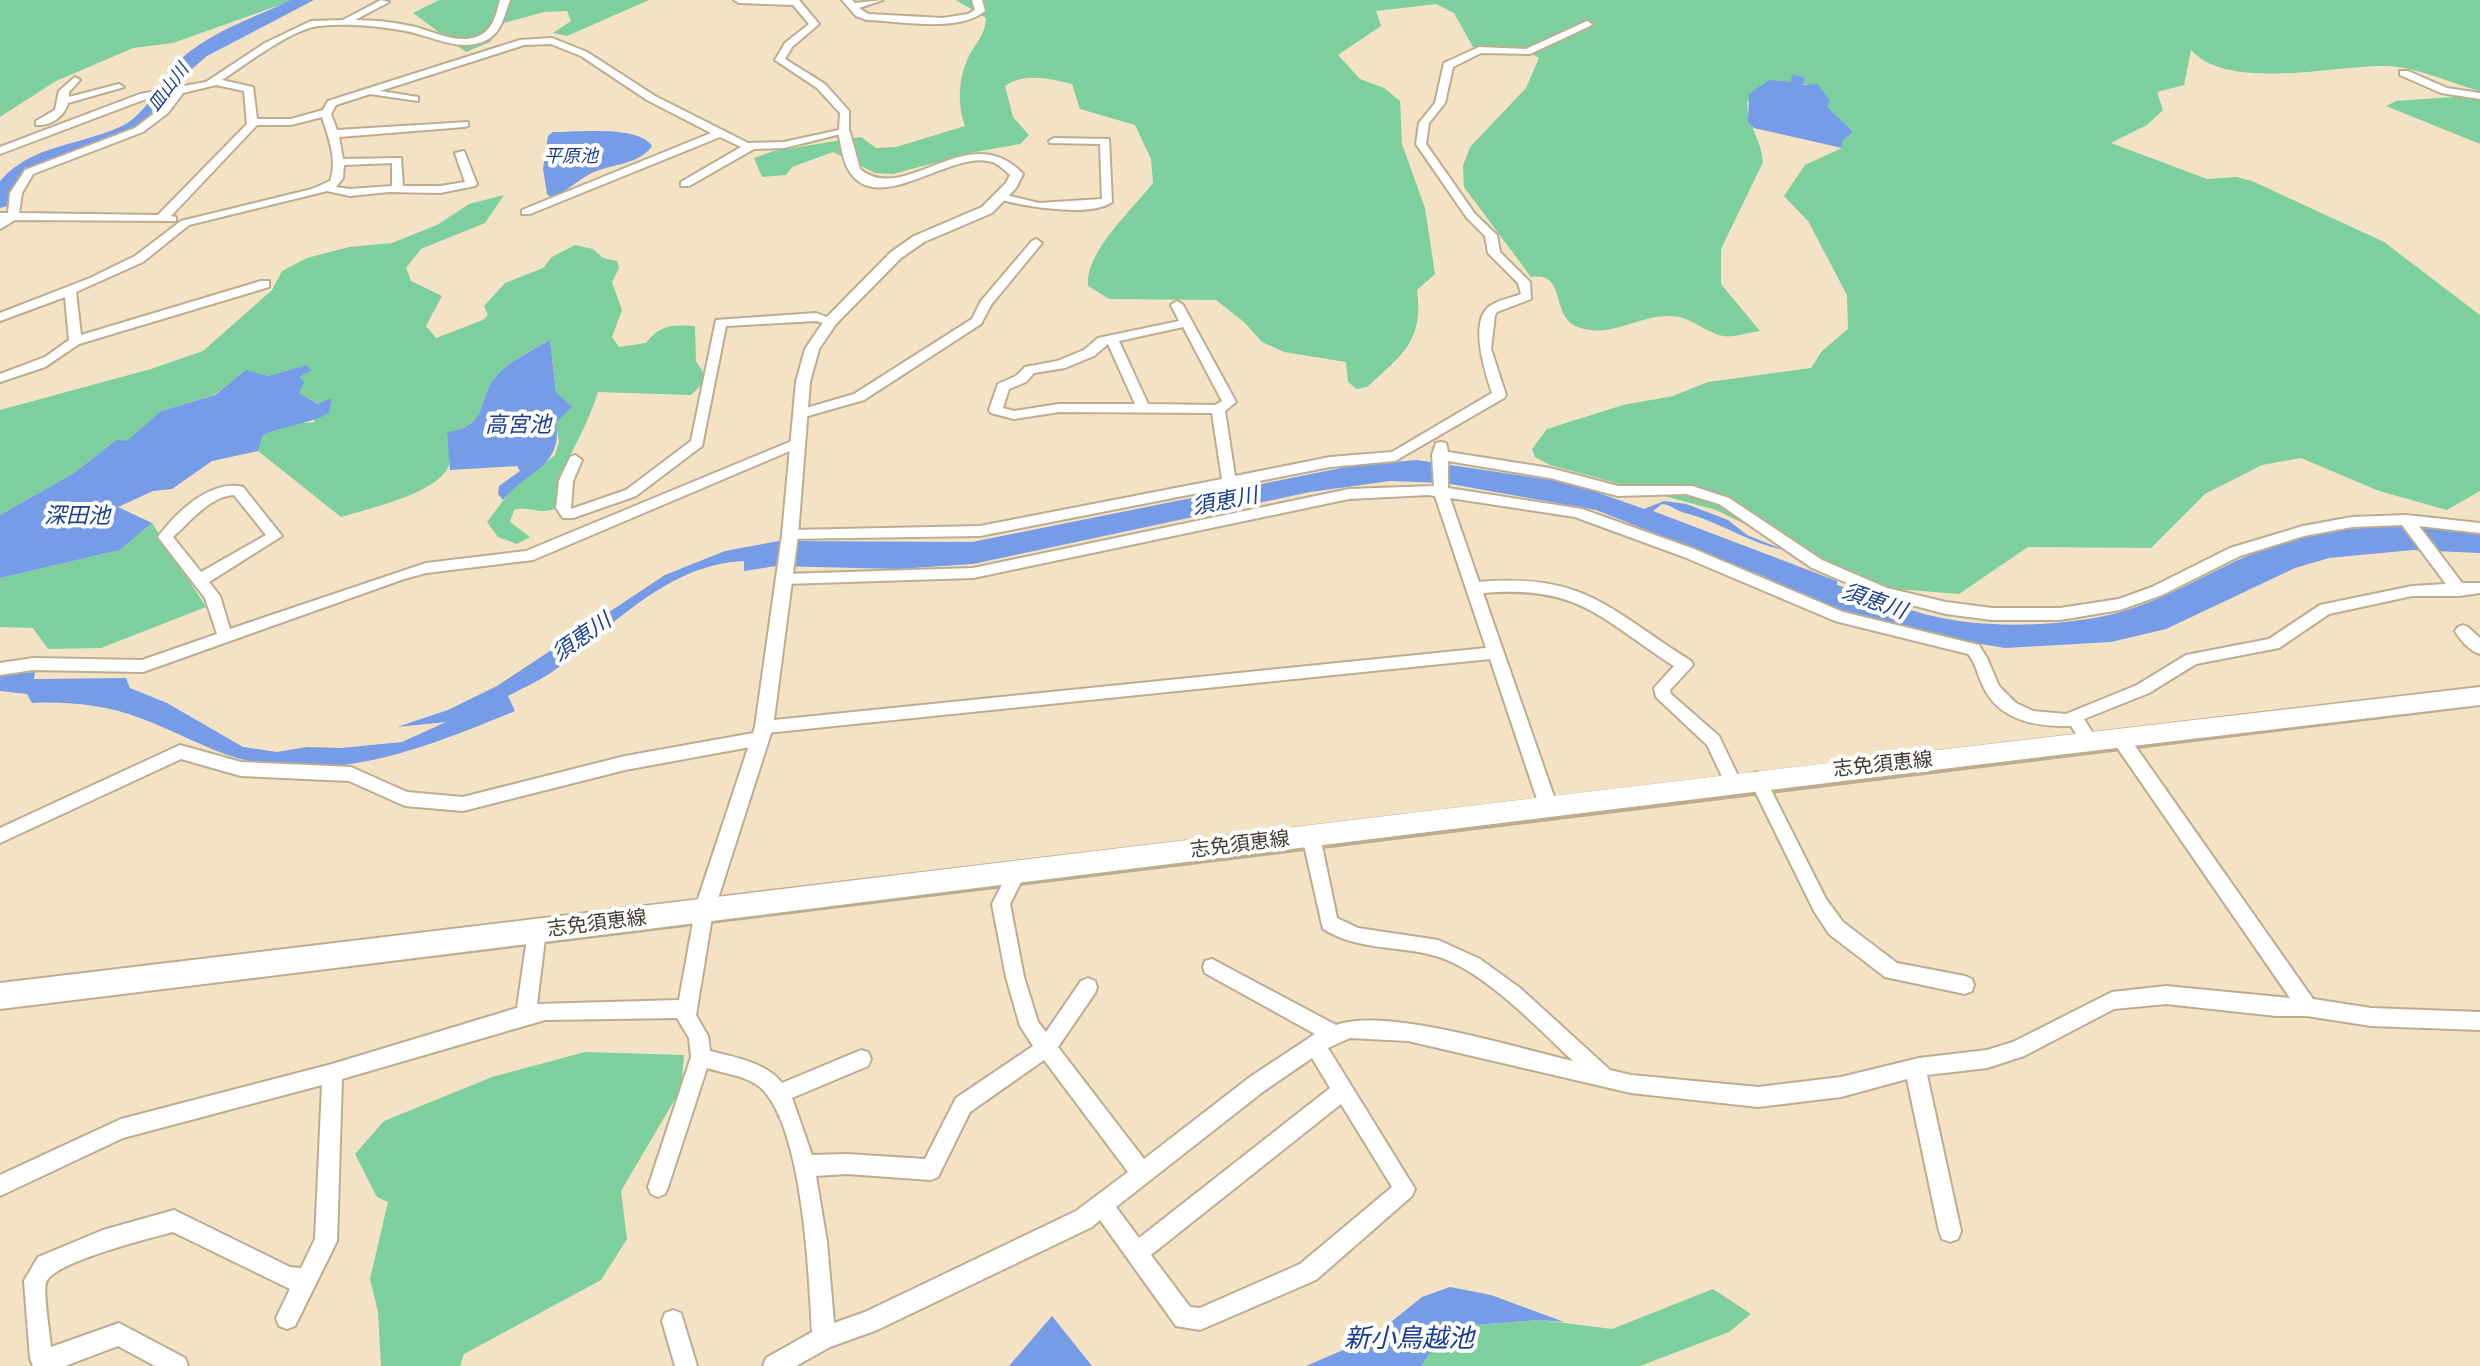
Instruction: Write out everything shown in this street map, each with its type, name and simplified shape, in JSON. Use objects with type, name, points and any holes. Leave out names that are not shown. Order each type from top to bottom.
[{"type":"main road","name":"志免須恵線","points":[[0,996],[1016,874],[1549,808],[1745,780],[2480,696]]},
{"type":"street","points":[[0,151],[144,96],[178,92],[215,82],[299,28],[347,21],[411,29],[446,40],[471,42],[488,35],[496,26],[505,0]]},
{"type":"street","points":[[658,1187],[701,1057],[698,1036],[685,1009],[704,911],[762,733],[785,575],[805,366],[831,321],[896,255],[919,239],[987,210],[1002,197],[1017,174],[1002,161],[986,157],[957,160],[904,179],[870,179],[859,174],[852,163],[844,132],[845,113],[821,86],[780,60],[788,45],[814,24],[795,1],[739,0]]},
{"type":"street","points":[[849,4],[878,0]]},
{"type":"street","points":[[849,4],[867,17],[957,20],[980,11],[977,0]]},
{"type":"street","points":[[347,21],[377,2]]},
{"type":"street","points":[[789,537],[980,531],[1229,480],[1330,462],[1395,456],[1499,395],[1485,349],[1489,315],[1493,309],[1527,296],[1524,282],[1494,253],[1491,235],[1471,216],[1421,144],[1424,123],[1437,110],[1448,65],[1479,50],[1527,52],[1587,24]]},
{"type":"street","points":[[0,317],[139,259],[185,223],[327,187],[339,177],[327,112],[332,103],[523,42],[552,41],[584,54],[651,98],[751,146],[784,145],[844,132]]},
{"type":"street","points":[[2404,73],[2445,91],[2480,96]]},
{"type":"street","points":[[44,132],[38,123],[59,116],[64,91],[75,80]]},
{"type":"street","points":[[162,218],[252,125],[249,89],[215,82]]},
{"type":"street","points":[[64,101],[119,87]]},
{"type":"street","points":[[0,226],[29,172],[139,130],[164,111],[178,92]]},
{"type":"street","points":[[360,93],[414,99]]},
{"type":"street","points":[[252,122],[291,122],[327,112]]},
{"type":"street","points":[[332,134],[464,124]]},
{"type":"street","points":[[526,212],[720,133]]},
{"type":"street","points":[[1002,197],[1039,206],[1102,204],[1108,200],[1105,141],[1054,141]]},
{"type":"street","points":[[685,184],[751,146]]},
{"type":"street","points":[[327,187],[338,193],[419,192],[471,184],[460,153]]},
{"type":"street","points":[[338,162],[397,160],[398,190]]},
{"type":"street","points":[[7,216],[162,218],[185,223]]},
{"type":"street","points":[[801,414],[859,397],[977,321],[985,304],[1036,243]]},
{"type":"street","points":[[0,378],[45,362],[61,354],[75,341],[265,284]]},
{"type":"street","points":[[70,290],[75,341]]},
{"type":"street","points":[[1177,305],[1229,402],[1218,409],[1059,408],[1014,415],[996,410],[1003,387],[1021,379],[1024,373],[1060,365],[1112,339],[1186,323]]},
{"type":"street","points":[[575,460],[564,495],[563,508],[568,515],[631,493],[697,443],[720,323],[816,317],[831,321]]},
{"type":"street","points":[[1112,339],[1143,407]]},
{"type":"street","points":[[1218,409],[1229,480]]},
{"type":"street","points":[[1441,429],[1441,492],[1549,808]]},
{"type":"street","points":[[0,669],[33,664],[143,666],[400,575],[426,568],[528,556],[799,442]]},
{"type":"street","points":[[1439,457],[1550,473],[1618,491],[1687,489],[1724,501],[1805,558],[1883,592],[1946,608],[1992,614],[2060,614],[2097,610],[2157,591],[2235,552],[2303,531],[2352,522],[2406,520],[2480,528]]},
{"type":"street","points":[[200,580],[275,536],[238,490],[229,488],[215,494],[165,537],[212,596],[225,636]]},
{"type":"street","points":[[785,575],[973,573],[1349,494],[1441,492],[1577,512],[1689,553],[1840,617],[1973,649],[1979,654],[1993,695],[2002,705],[2042,719],[2073,720],[2090,741]]},
{"type":"street","points":[[2406,520],[2459,591]]},
{"type":"street","points":[[1474,588],[1516,584],[1552,588],[1601,609],[1685,665],[1662,688],[1664,697],[1713,741],[1745,780],[1836,928],[1892,971],[1965,985]]},
{"type":"street","points":[[2073,720],[2073,716],[2143,689],[2192,659],[2273,644],[2325,609],[2412,591],[2480,588]]},
{"type":"street","points":[[2463,631],[2480,648]]},
{"type":"street","points":[[0,836],[180,752],[241,769],[351,774],[405,799],[463,804],[625,763],[762,733],[1495,653]]},
{"type":"street","points":[[2120,738],[2307,1007]]},
{"type":"street","points":[[1311,836],[1329,923],[1340,931],[1364,937],[1451,952],[1489,977],[1607,1079]]},
{"type":"street","points":[[1016,874],[1001,904],[1015,977],[1030,1026],[1142,1173]]},
{"type":"street","points":[[526,1015],[537,931]]},
{"type":"street","points":[[1102,1205],[1184,1318],[1200,1319],[1308,1272],[1405,1189],[1343,1090],[1324,1040],[1212,967]]},
{"type":"street","points":[[803,1166],[847,1164],[931,1170],[963,1105],[1046,1048],[1088,987]]},
{"type":"street","points":[[774,1366],[824,1338],[869,1322],[1084,1219],[1324,1040],[1374,1027],[1408,1032],[1607,1079],[1758,1097],[1841,1087],[1915,1068],[1987,1059],[2017,1050],[2112,1001],[2166,995],[2276,1007],[2307,1007],[2371,1017],[2480,1021]]},
{"type":"street","points":[[0,1186],[121,1129],[332,1073],[526,1015],[545,1011],[685,1009]]},
{"type":"street","points":[[701,1057],[768,1081],[778,1094],[803,1166],[815,1219],[824,1338]]},
{"type":"street","points":[[778,1094],[861,1059]]},
{"type":"street","points":[[1915,1068],[1950,1231]]},
{"type":"street","points":[[287,1318],[326,1241],[332,1073]]},
{"type":"street","points":[[1138,1252],[1343,1090]]},
{"type":"street","points":[[177,1366],[119,1334],[56,1358],[41,1358],[35,1281],[46,1265],[103,1241],[174,1221],[289,1278],[308,1279]]},
{"type":"street","points":[[673,1321],[686,1366]]},
{"type":"green space","points":[[0,0],[294,0],[173,43],[133,48],[56,81],[0,117]]},
{"type":"green space","points":[[439,0],[649,0],[567,36],[553,33],[571,21],[567,11],[544,12],[504,23],[490,42],[466,52],[413,13]]},
{"type":"green space","points":[[956,0],[2480,0],[2480,91],[2398,67],[2283,73],[2230,70],[2208,63],[2191,50],[2184,85],[2157,92],[2163,110],[2147,125],[2111,143],[2207,179],[2236,177],[2252,181],[2384,242],[2480,315],[2480,491],[2447,510],[2379,491],[2301,458],[2262,465],[2205,494],[2151,548],[2028,547],[1959,594],[1884,588],[1813,558],[1716,510],[1550,465],[1535,457],[1532,449],[1547,429],[1623,405],[1673,396],[1708,382],[1811,368],[1822,351],[1848,329],[1847,295],[1808,221],[1784,196],[1805,165],[1842,148],[1841,141],[1853,132],[1833,117],[1809,85],[1791,82],[1747,102],[1763,162],[1721,249],[1721,284],[1760,331],[1723,336],[1671,316],[1649,318],[1604,330],[1580,328],[1564,315],[1550,281],[1543,277],[1531,277],[1464,187],[1463,166],[1470,147],[1526,88],[1539,58],[1522,48],[1473,47],[1454,13],[1436,4],[1376,11],[1381,26],[1338,55],[1360,79],[1384,88],[1400,101],[1402,144],[1425,208],[1435,274],[1417,290],[1417,322],[1408,346],[1367,387],[1357,389],[1348,382],[1346,362],[1284,352],[1262,342],[1244,322],[1216,300],[1109,299],[1088,286],[1089,273],[1101,246],[1153,183],[1151,159],[1135,125],[1080,109],[1072,84],[1029,78],[1005,86],[1013,117],[1029,135],[1020,144],[975,152],[893,174],[875,173],[833,152],[792,167],[786,175],[762,177],[754,158],[774,151],[861,137],[876,148],[896,147],[965,126],[960,101],[962,75],[982,34],[986,18]]},
{"type":"green space","points":[[2480,95],[2480,144],[2386,106],[2396,101]]},
{"type":"green space","points":[[504,195],[485,223],[421,249],[406,268],[411,281],[442,296],[426,326],[436,338],[483,320],[488,315],[484,306],[505,283],[543,268],[552,257],[575,245],[593,249],[603,258],[617,261],[619,268],[612,282],[622,310],[612,337],[619,347],[646,343],[657,332],[668,327],[695,326],[696,361],[704,374],[701,385],[691,395],[598,392],[559,476],[554,509],[514,510],[510,522],[530,537],[517,544],[498,537],[487,522],[512,489],[555,455],[559,442],[556,422],[566,404],[556,392],[550,340],[502,370],[491,384],[477,418],[461,429],[447,433],[450,461],[443,475],[418,492],[384,504],[341,517],[258,451],[263,435],[287,425],[314,422],[319,404],[298,393],[298,377],[306,365],[268,376],[246,371],[214,395],[161,411],[127,442],[116,440],[74,473],[0,515],[0,410],[151,369],[203,351],[272,290],[282,271],[307,258],[349,247],[392,243],[437,225],[469,204]]},
{"type":"green space","points":[[152,523],[206,607],[101,648],[48,649],[33,628],[0,627],[0,578],[120,550]]},
{"type":"green space","points":[[585,1052],[684,1055],[681,1089],[621,1191],[627,1239],[601,1280],[464,1354],[460,1366],[381,1366],[378,1312],[370,1279],[388,1202],[377,1197],[355,1154],[384,1121],[492,1077]]},
{"type":"green space","points":[[1713,1289],[1751,1314],[1729,1332],[1640,1366],[1421,1366],[1448,1327],[1540,1320],[1612,1329]]},
{"type":"water","points":[[1792,74],[1805,78],[1803,85],[1818,84],[1830,101],[1827,107],[1853,132],[1842,141],[1842,148],[1754,128],[1748,122],[1749,94],[1769,80],[1791,82]]},
{"type":"water","name":"平原池","points":[[553,132],[621,132],[645,139],[652,146],[632,161],[598,170],[552,198],[547,194],[543,169],[548,136]]},
{"type":"water","name":"高宮池","points":[[550,340],[556,392],[572,407],[556,422],[557,437],[549,458],[503,500],[498,494],[499,486],[520,471],[517,466],[450,470],[447,432],[461,429],[477,418],[491,384],[502,370]]},
{"type":"water","name":"深田池","points":[[306,365],[312,370],[299,377],[304,382],[299,393],[318,404],[332,398],[329,413],[263,435],[258,451],[212,461],[172,489],[153,491],[118,507],[152,523],[120,550],[0,578],[0,515],[74,473],[116,440],[127,441],[161,411],[215,395],[246,370],[268,376]]},
{"type":"water","name":"須恵川","points":[[1417,460],[1571,483],[1644,509],[1664,501],[1686,504],[1728,520],[1747,535],[1784,550],[1662,504],[1653,511],[1837,581],[1837,585],[1902,607],[1945,619],[1987,624],[2052,623],[2117,613],[2162,597],[2269,547],[2348,529],[2426,527],[2480,532],[2480,553],[2413,550],[2329,558],[2295,568],[2166,629],[2111,642],[2005,648],[1923,634],[1827,606],[1763,576],[1596,510],[1445,483],[1390,481],[1310,492],[973,564],[897,569],[776,566],[744,571],[744,561],[716,565],[666,585],[620,617],[551,673],[508,696],[515,711],[414,749],[344,765],[309,768],[237,758],[114,710],[87,705],[32,703],[27,694],[0,691],[0,675],[35,672],[34,679],[126,678],[130,688],[167,703],[243,747],[277,752],[307,747],[341,748],[402,742],[446,722],[397,727],[448,710],[497,686],[665,575],[725,551],[779,541],[972,542],[1356,465]]},
{"type":"water","name":"新小鳥越池","points":[[1450,1287],[1491,1295],[1564,1322],[1539,1320],[1448,1327],[1421,1366],[1306,1366],[1371,1338],[1422,1297]]},
{"type":"water","points":[[1052,1316],[1092,1366],[1009,1366]]},
{"type":"waterway","name":"皿山川","points":[[0,202],[9,183],[21,170],[56,153],[133,128],[153,112],[180,70],[200,52],[305,0]]}]
